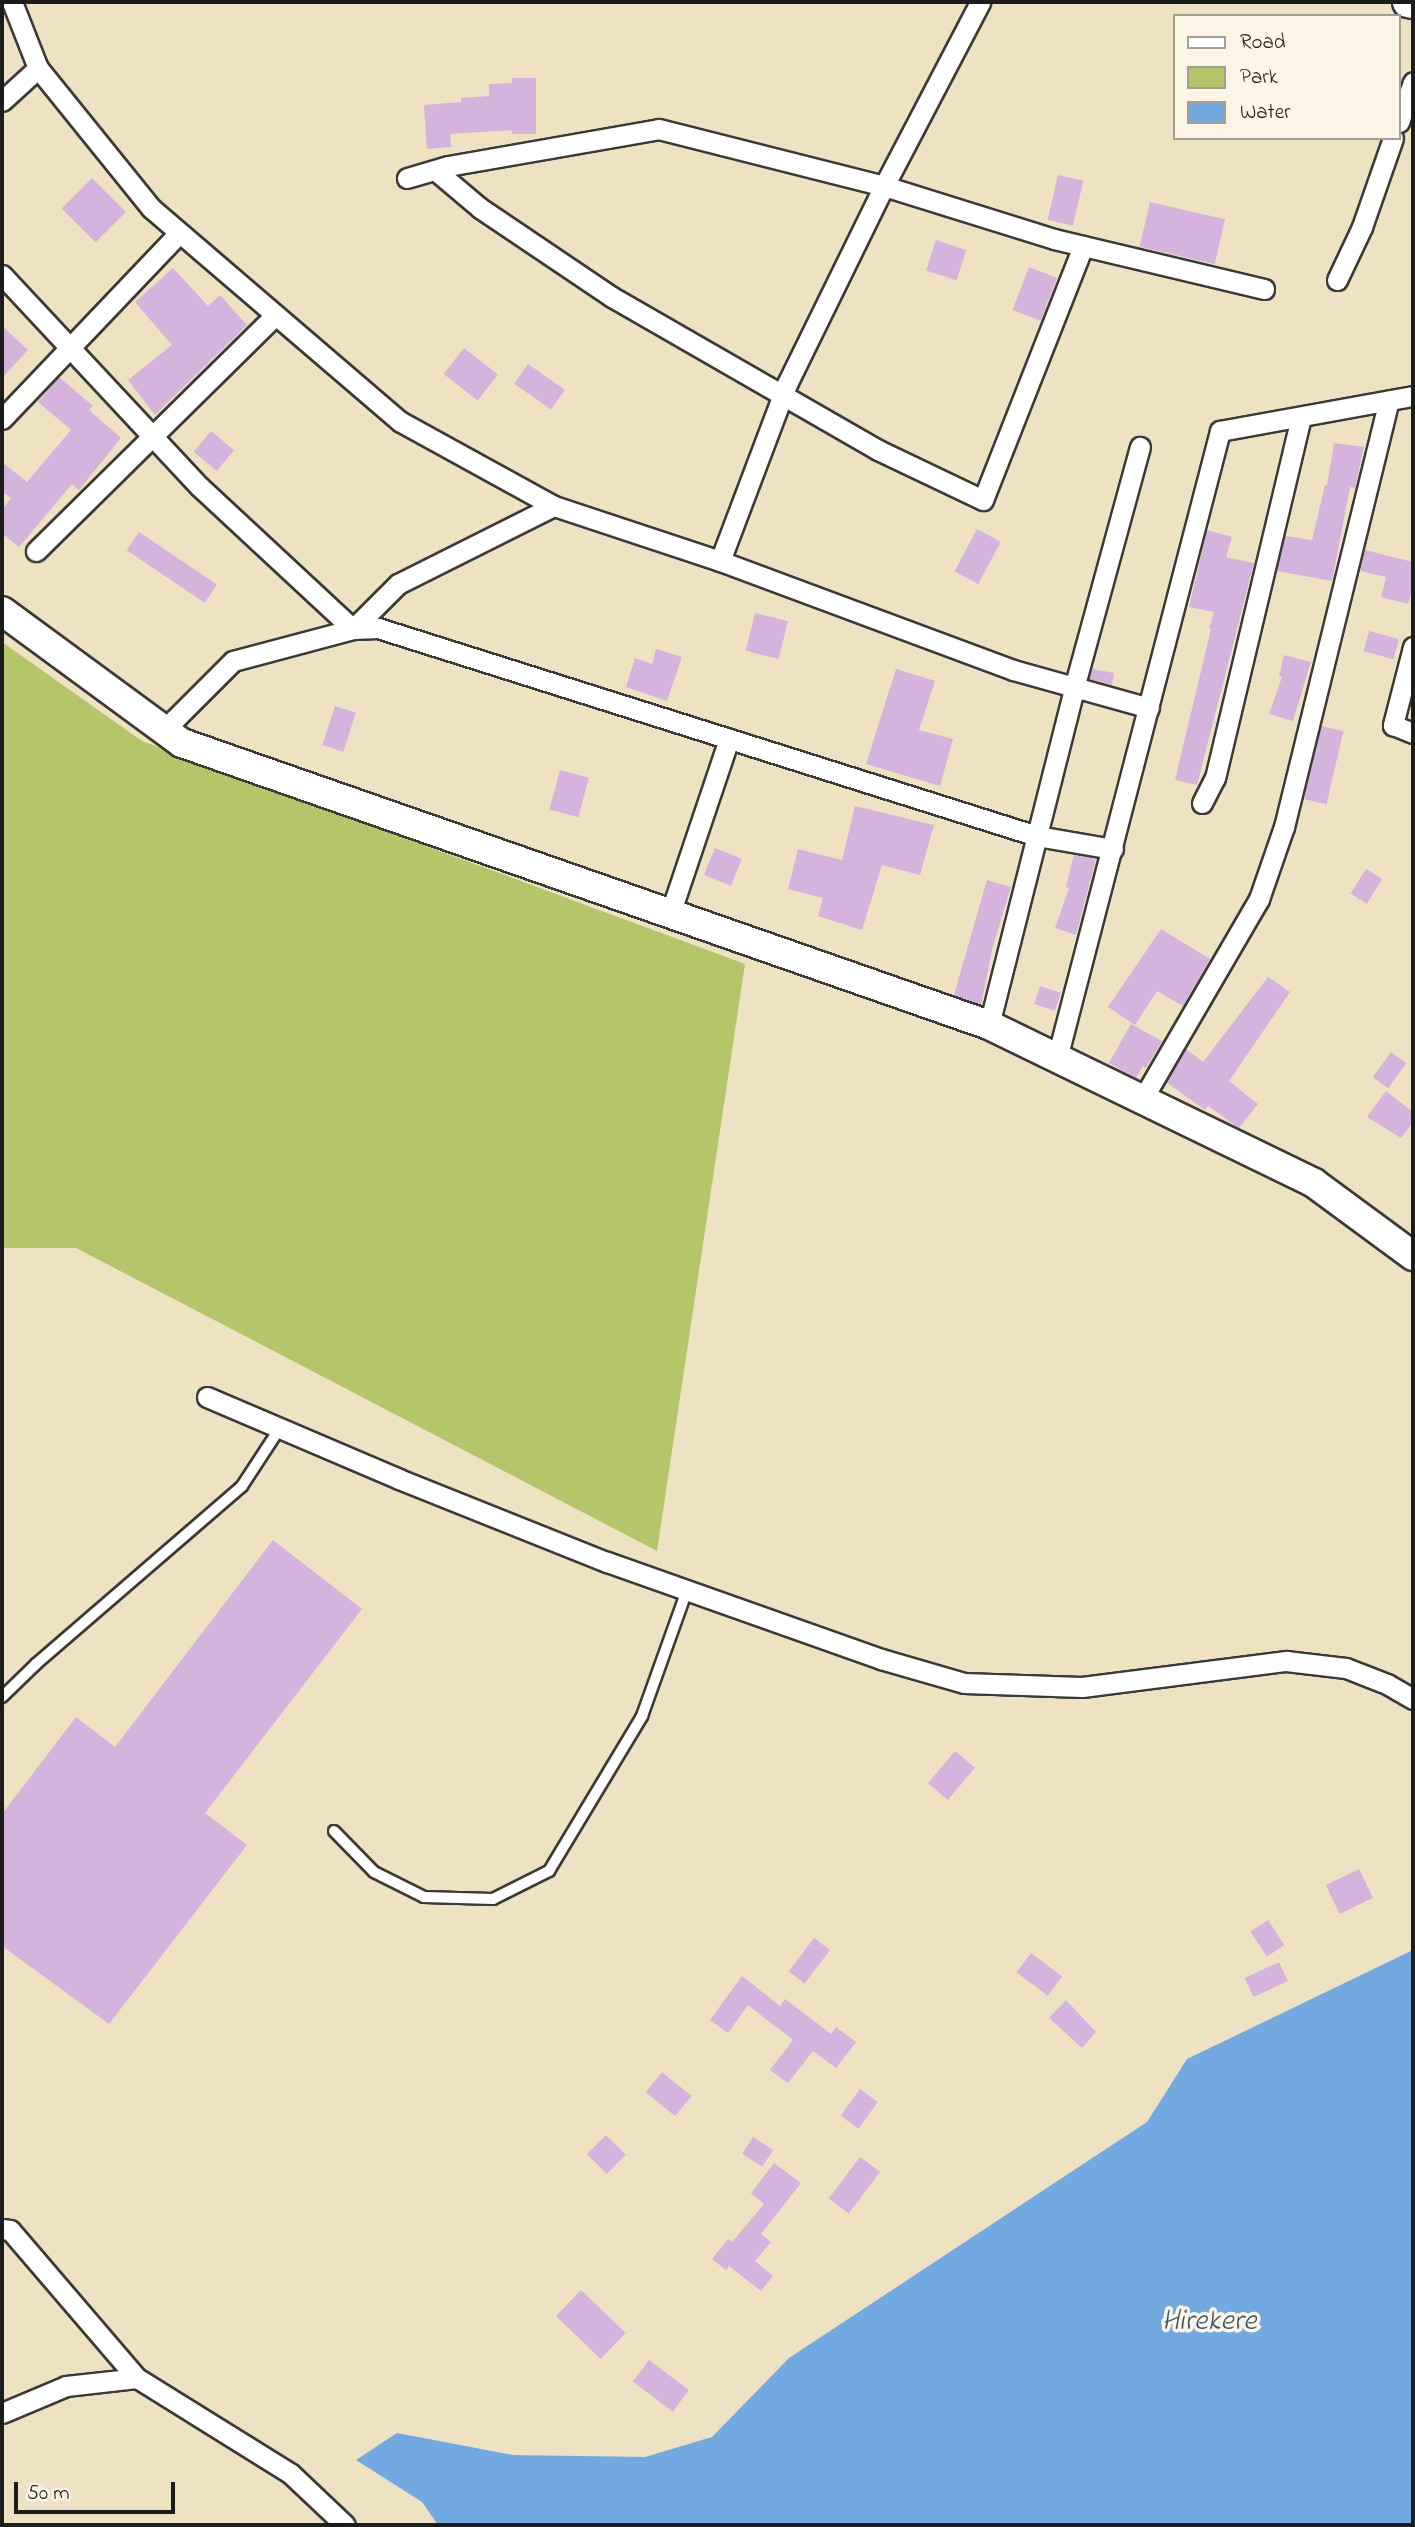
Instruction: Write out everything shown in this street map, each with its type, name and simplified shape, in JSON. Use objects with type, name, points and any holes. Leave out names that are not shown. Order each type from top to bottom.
[{"type":"main road","points":[[1408,2],[1413,3]]},
{"type":"street","points":[[12,2],[38,68],[151,208],[401,422],[554,506],[720,561],[1013,670],[1149,708]]},
{"type":"street","points":[[720,561],[783,395],[884,186],[980,2]]},
{"type":"street","points":[[2,101],[38,68]]},
{"type":"street","points":[[1401,115],[1413,82]]},
{"type":"street","points":[[407,178],[435,170],[659,129],[884,186],[1083,246],[1264,289]]},
{"type":"street","points":[[1337,280],[1362,227],[1392,140]]},
{"type":"street","points":[[435,170],[480,208],[612,296],[878,450],[984,500],[1083,246]]},
{"type":"street","points":[[2,419],[179,233]]},
{"type":"street","points":[[2,275],[200,487],[353,629]]},
{"type":"street","points":[[36,551],[275,315]]},
{"type":"street","points":[[1057,1058],[1220,431],[1413,396]]},
{"type":"street","points":[[1143,1100],[1259,899],[1287,814],[1389,401]]},
{"type":"street","points":[[1202,803],[1215,778],[1301,417]]},
{"type":"street","points":[[989,1025],[1074,688],[1140,447]]},
{"type":"street","points":[[353,629],[398,584],[554,506]]},
{"type":"street","points":[[2,611],[182,743],[989,1025],[1314,1183],[1413,1256]]},
{"type":"street","points":[[167,732],[174,720],[233,661],[353,629],[378,628],[1037,836],[1113,849]]},
{"type":"street","points":[[1413,647],[1393,725],[1413,733]]},
{"type":"street","points":[[670,914],[729,739]]},
{"type":"street","points":[[207,1397],[581,1552],[881,1658],[964,1684],[1082,1687],[1286,1661],[1346,1668],[1387,1684],[1413,1699]]},
{"type":"street","points":[[2,2229],[10,2230],[137,2378],[291,2474],[345,2525]]},
{"type":"street","points":[[2,2413],[65,2386],[137,2378]]},
{"type":"lane","points":[[2,1697],[36,1664],[242,1486],[280,1428]]},
{"type":"lane","points":[[334,1831],[374,1872],[424,1897],[493,1899],[550,1871],[642,1716],[687,1590]]},
{"type":"green space","points":[[2,642],[142,741],[745,964],[657,1551],[76,1248],[2,1248]]},
{"type":"water","name":"Hirekere","points":[[1413,1950],[1413,2525],[438,2525],[422,2502],[356,2460],[397,2433],[513,2455],[645,2457],[712,2437],[789,2358],[1147,2122],[1187,2059]]},
{"type":"building","points":[[512,78],[536,78],[536,134],[512,134],[512,130],[450,134],[451,147],[427,149],[424,105],[461,102],[461,98],[489,96],[489,84],[512,83]]},
{"type":"building","points":[[1058,175],[1083,181],[1073,226],[1048,220]]},
{"type":"building","points":[[92,178],[126,212],[96,242],[62,208]]},
{"type":"building","points":[[1150,202],[1225,219],[1215,264],[1140,247]]},
{"type":"building","points":[[936,240],[966,250],[957,280],[926,270]]},
{"type":"building","points":[[1029,267],[1057,278],[1041,321],[1013,310]]},
{"type":"building","points":[[173,268],[208,306],[220,295],[247,325],[155,415],[128,380],[172,345],[135,302]]},
{"type":"building","points":[[2,326],[28,350],[2,378]]},
{"type":"building","points":[[464,348],[498,374],[478,400],[444,374]]},
{"type":"building","points":[[528,364],[565,390],[551,409],[514,384]]},
{"type":"building","points":[[59,377],[93,406],[89,410],[121,438],[79,490],[72,484],[19,547],[2,533],[2,510],[11,498],[2,491],[2,462],[27,482],[71,430],[38,402]]},
{"type":"building","points":[[211,431],[234,450],[217,471],[194,452]]},
{"type":"building","points":[[1334,443],[1364,447],[1355,488],[1350,487],[1332,581],[1277,571],[1285,536],[1312,540],[1327,485]]},
{"type":"building","points":[[977,529],[1001,542],[978,584],[954,571]]},
{"type":"building","points":[[1207,530],[1232,537],[1226,557],[1254,563],[1197,785],[1175,780],[1214,612],[1189,607]]},
{"type":"building","points":[[139,532],[217,585],[205,603],[127,550]]},
{"type":"building","points":[[1365,550],[1413,562],[1413,585],[1408,604],[1381,597],[1386,577],[1360,571]]},
{"type":"building","points":[[755,613],[788,621],[779,659],[746,651]]},
{"type":"building","points":[[1369,631],[1399,639],[1394,659],[1364,651]]},
{"type":"building","points":[[656,649],[682,657],[667,701],[626,687],[635,658],[652,664]]},
{"type":"building","points":[[1284,655],[1311,662],[1293,721],[1269,714],[1282,677],[1279,676]]},
{"type":"building","points":[[896,669],[935,681],[919,730],[953,739],[940,786],[866,764]]},
{"type":"building","points":[[1092,669],[1114,673],[1112,685],[1089,679]]},
{"type":"building","points":[[335,706],[356,713],[343,752],[322,745]]},
{"type":"building","points":[[1321,726],[1343,731],[1327,804],[1304,799]]},
{"type":"building","points":[[560,770],[589,778],[578,817],[549,810]]},
{"type":"building","points":[[855,806],[934,825],[920,875],[882,865],[862,930],[818,916],[823,898],[788,889],[798,849],[842,860]]},
{"type":"building","points":[[715,848],[742,859],[731,886],[704,875]]},
{"type":"building","points":[[1074,855],[1096,859],[1076,935],[1055,928],[1069,888],[1066,887]]},
{"type":"building","points":[[1366,869],[1382,879],[1367,904],[1351,894]]},
{"type":"building","points":[[987,880],[1011,887],[993,946],[981,1005],[954,995]]},
{"type":"building","points":[[1161,929],[1210,959],[1183,1006],[1157,991],[1135,1025],[1108,1007]]},
{"type":"building","points":[[1268,977],[1290,992],[1229,1081],[1258,1104],[1239,1128],[1208,1106],[1205,1110],[1166,1082],[1186,1049],[1203,1062]]},
{"type":"building","points":[[1040,986],[1061,993],[1055,1011],[1034,1004]]},
{"type":"building","points":[[1131,1024],[1162,1041],[1146,1068],[1143,1066],[1136,1078],[1109,1063]]},
{"type":"building","points":[[1391,1052],[1406,1063],[1388,1088],[1373,1077]]},
{"type":"building","points":[[1386,1091],[1413,1112],[1413,1122],[1401,1138],[1367,1117]]},
{"type":"building","points":[[273,1540],[362,1609],[205,1813],[247,1845],[109,2024],[2,1946],[2,1814],[76,1717],[115,1747]]},
{"type":"building","points":[[955,1751],[975,1768],[948,1800],[928,1783]]},
{"type":"building","points":[[1359,1869],[1373,1898],[1340,1914],[1326,1885]]},
{"type":"building","points":[[1268,1920],[1284,1945],[1267,1957],[1250,1931]]},
{"type":"building","points":[[814,1938],[830,1950],[805,1984],[789,1972]]},
{"type":"building","points":[[1031,1953],[1062,1976],[1048,1996],[1017,1972]]},
{"type":"building","points":[[1279,1962],[1288,1981],[1253,1997],[1245,1978]]},
{"type":"building","points":[[742,1976],[780,2006],[785,1999],[831,2034],[836,2027],[856,2042],[836,2068],[813,2051],[788,2083],[770,2070],[793,2040],[748,2005],[728,2033],[710,2020]]},
{"type":"building","points":[[1066,2000],[1096,2032],[1082,2048],[1049,2018]]},
{"type":"building","points":[[662,2072],[692,2096],[675,2116],[646,2092]]},
{"type":"building","points":[[860,2089],[878,2102],[858,2129],[841,2116]]},
{"type":"building","points":[[606,2135],[626,2155],[607,2174],[587,2154]]},
{"type":"building","points":[[753,2137],[773,2150],[762,2167],[742,2154]]},
{"type":"building","points":[[860,2157],[880,2172],[849,2214],[829,2199]]},
{"type":"building","points":[[774,2163],[801,2183],[761,2234],[771,2242],[755,2261],[773,2276],[761,2291],[729,2266],[726,2270],[712,2259],[728,2239],[732,2242],[764,2204],[751,2193]]},
{"type":"building","points":[[581,2290],[626,2333],[601,2359],[556,2316]]},
{"type":"building","points":[[649,2360],[689,2390],[673,2412],[633,2382]]}]
